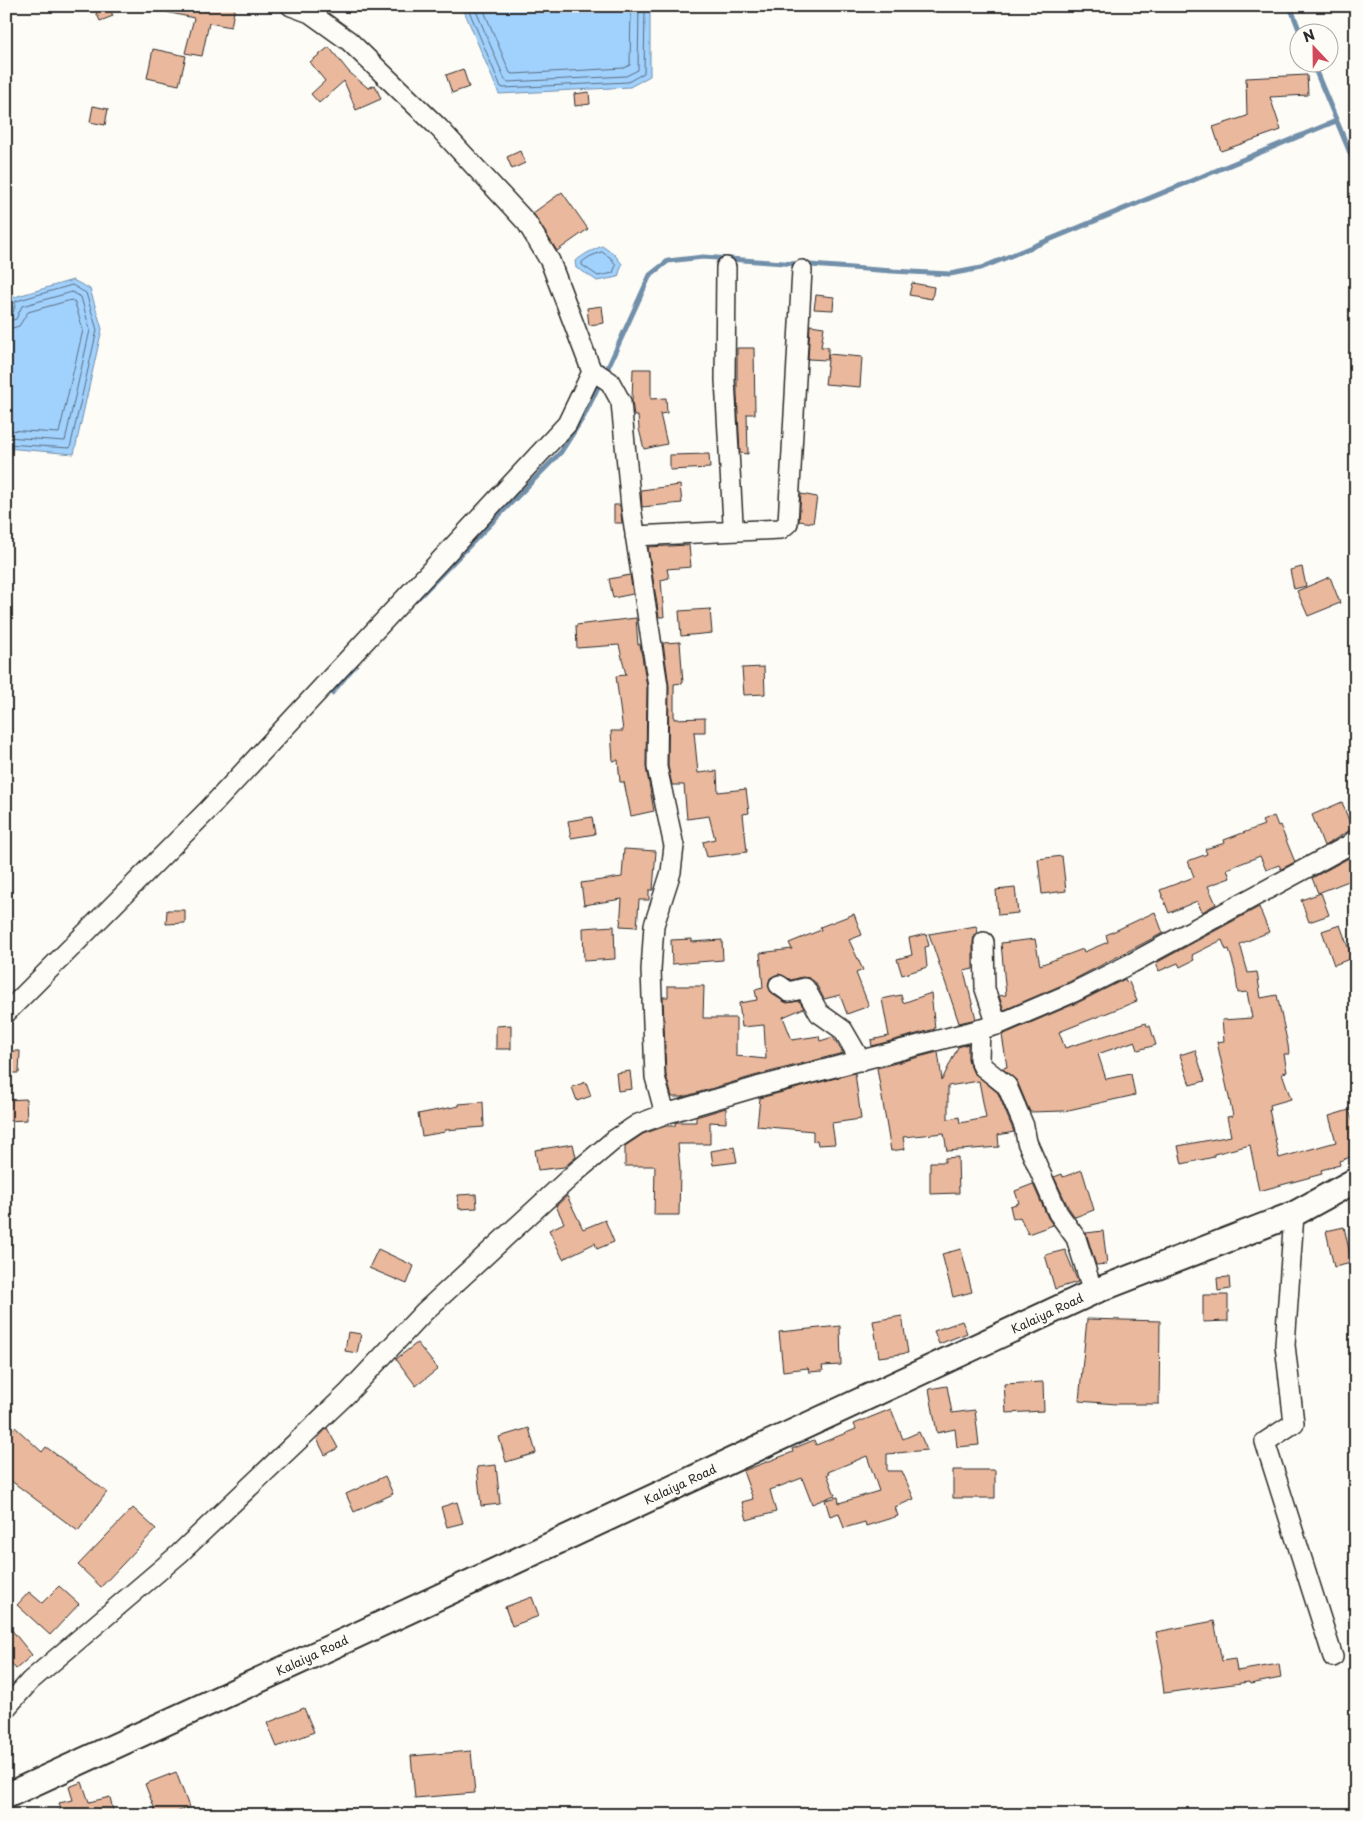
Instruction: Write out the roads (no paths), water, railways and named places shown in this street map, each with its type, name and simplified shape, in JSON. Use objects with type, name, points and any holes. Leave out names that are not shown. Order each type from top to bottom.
[{"type":"main road","name":"Kalaiya Road","points":[[6,1796],[355,1636],[1092,1292],[1294,1214],[1356,1180]]},
{"type":"street","points":[[291,6],[310,13],[349,41],[439,128],[527,223],[550,262],[600,376],[621,402],[635,536],[658,686],[657,767],[674,846],[672,872],[654,925],[652,970],[655,1077],[665,1114]]},
{"type":"street","points":[[726,267],[725,380],[733,523],[729,531]]},
{"type":"street","points":[[635,536],[782,529],[788,523],[802,270]]},
{"type":"street","points":[[6,1013],[208,810],[567,424],[600,376]]},
{"type":"street","points":[[6,1708],[30,1681],[178,1554],[347,1394],[424,1312],[576,1172],[614,1140],[638,1124],[756,1087],[988,1027],[1074,992],[1132,963],[1356,839]]},
{"type":"street","points":[[984,942],[988,1027],[979,1058],[983,1067],[1007,1086],[1024,1126],[1027,1142],[1058,1213],[1076,1238],[1092,1292]]},
{"type":"street","points":[[779,985],[789,992],[805,988],[819,1013],[843,1030],[861,1061]]},
{"type":"street","points":[[1294,1214],[1285,1345],[1294,1423],[1265,1442],[1333,1657]]},
{"type":"water","points":[[462,6],[650,6],[650,76],[630,87],[499,94]]},
{"type":"water","points":[[602,246],[615,255],[622,264],[618,277],[597,281],[576,268],[575,261]]},
{"type":"water","points":[[73,280],[90,289],[102,329],[74,454],[6,448],[6,323],[11,298]]},
{"type":"waterway","points":[[1290,6],[1296,22]]},
{"type":"waterway","points":[[1316,72],[1356,167]]},
{"type":"waterway","points":[[605,374],[650,275],[668,261],[703,257],[950,274],[981,268],[1336,121]]},
{"type":"waterway","points":[[419,597],[561,452],[584,416],[601,381]]},
{"type":"waterway","points":[[332,693],[357,663]]}]
